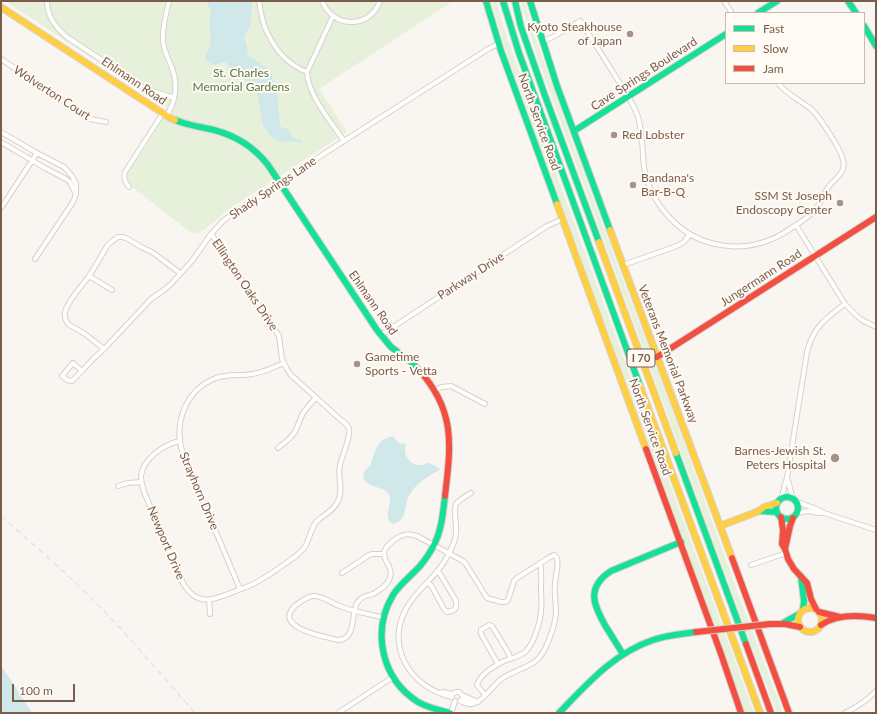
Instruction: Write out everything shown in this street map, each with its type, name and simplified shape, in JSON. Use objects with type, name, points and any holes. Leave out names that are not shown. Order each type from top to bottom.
[{"type":"main road","name":"North Service Road","points":[[486,1],[498,44],[681,542],[741,713]]},
{"type":"main road","name":"I 70","points":[[503,1],[537,104],[760,713]]},
{"type":"main road","name":"I 70","points":[[515,1],[521,27],[541,85],[771,713]]},
{"type":"main road","name":"Veterans Memorial Parkway","points":[[530,1],[549,63],[768,660],[789,713]]},
{"type":"main road","points":[[760,12],[777,1]]},
{"type":"main road","points":[[848,1],[855,12]]},
{"type":"main road","name":"Ehlmann Road","points":[[1,7],[54,40],[177,122],[237,137],[250,146],[263,158],[381,335],[391,347],[421,372],[435,391],[446,417],[449,435],[450,449],[444,513],[439,534],[434,545],[422,563],[393,596],[389,603],[381,632],[382,650],[385,661],[393,677],[404,690],[418,702],[431,710],[451,713]]},
{"type":"main road","points":[[865,28],[876,46]]},
{"type":"main road","name":"Cave Springs Boulevard","points":[[574,131],[725,35]]},
{"type":"main road","name":"Jungermann Road","points":[[657,357],[876,217]]},
{"type":"main road","points":[[720,526],[759,511],[764,507],[788,497],[795,500],[799,507],[789,527],[788,542],[785,551]]},
{"type":"main road","points":[[779,501],[776,508],[783,530],[782,544],[790,564],[807,583],[811,599],[822,618],[821,625]]},
{"type":"main road","points":[[759,511],[770,511],[787,519],[795,516]]},
{"type":"main road","points":[[623,654],[595,607],[594,597],[598,582],[604,575],[611,571],[681,542]]},
{"type":"main road","points":[[800,627],[798,620],[805,598],[801,577]]},
{"type":"main road","points":[[783,623],[811,607],[827,614],[834,614],[840,617]]},
{"type":"main road","points":[[560,713],[610,663],[623,654],[658,638],[676,634],[783,623],[788,625],[791,624],[800,627],[805,631],[811,632],[827,621],[840,617],[863,616],[876,618]]},
{"type":"street","points":[[47,1],[52,20],[67,37],[144,88],[174,98]]},
{"type":"street","points":[[129,187],[124,179],[126,172],[165,115],[171,109],[176,89],[173,72],[165,52],[163,42],[163,29],[168,1]]},
{"type":"street","points":[[259,1],[267,33],[281,54],[298,68],[307,72]]},
{"type":"street","points":[[322,1],[327,10],[333,16],[341,21],[349,22],[358,22],[366,18],[373,13],[380,1]]},
{"type":"street","points":[[724,1],[731,12]]},
{"type":"street","points":[[333,16],[307,72],[307,80],[314,97],[344,141]]},
{"type":"street","points":[[542,41],[551,38],[580,21],[628,96],[637,115],[640,123],[644,169],[656,201],[675,224],[690,234],[722,246],[758,244],[782,234],[808,217],[814,211],[827,190],[844,168],[844,161],[841,153],[818,117],[804,104],[782,89],[779,84]]},
{"type":"street","name":"Shady Springs Lane","points":[[82,371],[73,363],[62,376],[67,380],[72,381],[82,371],[94,358],[104,349],[148,301],[164,290],[192,261],[211,234],[224,220],[344,141],[498,44]]},
{"type":"street","name":"Wolverton Court","points":[[1,59],[90,119],[106,122]]},
{"type":"street","points":[[1,132],[64,167],[72,176],[76,184],[76,194],[73,202],[35,259]]},
{"type":"street","points":[[1,142],[70,182],[76,194]]},
{"type":"street","points":[[1,208],[37,153]]},
{"type":"street","name":"Parkway Drive","points":[[381,335],[548,226],[563,219]]},
{"type":"street","points":[[796,225],[845,304],[862,320],[876,327]]},
{"type":"street","name":"Ellington Oaks Drive","points":[[211,234],[279,336],[282,359],[287,369],[349,428],[349,436],[338,475],[341,492],[336,505],[331,511],[317,521],[311,531],[306,545],[296,556],[258,581],[240,589]]},
{"type":"street","points":[[623,265],[677,246],[684,242],[690,234]]},
{"type":"street","points":[[104,349],[85,334],[68,324],[66,322],[65,312],[75,294],[89,276],[107,246],[114,239],[118,237],[126,238],[152,252],[180,273]]},
{"type":"street","points":[[89,276],[112,290]]},
{"type":"street","points":[[845,304],[819,326],[809,346],[788,478],[790,492],[795,500],[824,513],[876,530]]},
{"type":"street","name":"Strayhorn Drive","points":[[240,589],[183,454],[179,441],[179,423],[186,403],[201,386],[208,382],[224,376],[253,374],[284,363]]},
{"type":"street","points":[[435,391],[441,387],[451,386],[485,404]]},
{"type":"street","points":[[278,448],[289,439],[303,413],[316,397]]},
{"type":"street","points":[[118,486],[128,483],[141,482],[142,471],[150,458],[163,447],[170,443],[179,441]]},
{"type":"street","points":[[779,501],[784,492],[785,482],[788,478]]},
{"type":"street","name":"Newport Drive","points":[[141,482],[183,583],[194,596],[209,600]]},
{"type":"street","points":[[471,493],[457,503],[456,533],[449,554],[445,562],[407,605],[400,626],[399,638],[400,648],[405,664],[414,676],[422,683],[443,695],[478,702]]},
{"type":"street","points":[[795,516],[804,511],[824,513]]},
{"type":"street","points":[[384,618],[355,611],[340,607],[318,597],[311,596],[293,608],[290,618],[294,625],[306,632],[338,640],[346,638],[349,635],[355,611],[358,601],[365,596],[373,594],[390,580],[391,571],[385,560],[385,548],[387,545],[405,534],[417,536],[458,558],[466,564],[488,598],[501,602],[508,600],[514,581],[517,578],[554,555],[557,558],[558,562],[555,578],[556,614],[548,640],[538,659],[530,666],[508,674],[500,679],[478,702],[468,704],[458,698]]},
{"type":"street","points":[[751,565],[785,551]]},
{"type":"street","points":[[342,573],[369,555],[384,554]]},
{"type":"street","points":[[485,695],[477,685],[486,673],[498,664],[520,655],[526,651],[531,644],[542,610],[542,568],[540,563]]},
{"type":"street","points":[[427,583],[431,585],[447,612],[454,610],[456,607],[455,599],[437,571]]},
{"type":"street","points":[[210,614],[209,600],[240,589]]},
{"type":"street","points":[[498,664],[481,634],[481,630],[489,625],[495,630],[510,659]]},
{"type":"street","points":[[338,713],[393,677]]},
{"type":"street","points":[[845,713],[866,701],[876,691]]},
{"type":"street","points":[[451,713],[458,698]]},
{"type":"green space","name":"St. Charles Memorial Gardens","points":[[5,1],[453,1],[319,89],[347,132],[229,209],[208,227],[196,233],[190,232],[131,186],[127,179],[129,169],[154,134],[167,108]]},
{"type":"green space","points":[[491,1],[496,1],[503,26],[536,119],[754,713],[744,713],[701,588],[507,54]]},
{"type":"green space","points":[[521,1],[524,1],[565,122],[783,713],[777,713],[754,653],[543,73]]},
{"type":"water","points":[[207,1],[252,1],[250,24],[244,37],[248,54],[271,73],[277,91],[280,125],[282,128],[289,129],[292,137],[301,140],[303,142],[302,143],[296,141],[280,142],[270,135],[263,125],[258,97],[252,85],[235,73],[227,63],[223,62],[215,65],[206,61],[206,55],[211,40],[209,23],[211,12]]},
{"type":"water","points":[[393,436],[398,443],[406,444],[405,453],[412,463],[421,465],[429,463],[440,470],[427,477],[415,488],[407,500],[404,516],[398,522],[393,524],[388,518],[390,503],[389,495],[384,490],[366,482],[363,476],[364,471],[370,465],[380,443]]},
{"type":"water","points":[[1,665],[32,713],[1,713]]},
{"type":"railway","points":[[1,516],[65,573],[102,609],[195,713]]},
{"type":"traffic: fast","points":[[486,1],[501,51],[557,204]]},
{"type":"traffic: fast","points":[[503,1],[519,53],[640,386]]},
{"type":"traffic: fast","points":[[515,1],[521,27],[544,93],[599,242]]},
{"type":"traffic: fast","points":[[530,1],[557,86],[610,230]]},
{"type":"traffic: fast","points":[[760,12],[777,1]]},
{"type":"traffic: fast","points":[[848,1],[855,12]]},
{"type":"traffic: fast","points":[[865,28],[876,46]]},
{"type":"traffic: fast","points":[[574,131],[725,35]]},
{"type":"traffic: fast","points":[[175,120],[230,135],[251,148],[263,159],[377,330],[391,347],[418,369]]},
{"type":"traffic: fast","points":[[676,453],[746,644]]},
{"type":"traffic: fast","points":[[445,496],[441,526],[435,543],[417,570],[399,587],[393,595],[386,609],[382,639],[388,668],[396,681],[406,692],[422,704],[450,713]]},
{"type":"traffic: fast","points":[[787,497],[795,500],[798,508],[795,516],[787,519],[779,516],[776,508],[779,500],[787,497]]},
{"type":"traffic: fast","points":[[759,511],[777,512]]},
{"type":"traffic: fast","points":[[623,654],[606,627],[595,605],[594,598],[598,584],[603,577],[611,571],[681,542]]},
{"type":"traffic: fast","points":[[801,577],[804,601],[803,609]]},
{"type":"traffic: fast","points":[[783,623],[799,614]]},
{"type":"traffic: fast","points":[[559,713],[602,670],[626,653],[658,638],[696,632]]},
{"type":"traffic: slow","points":[[1,7],[175,120]]},
{"type":"traffic: slow","points":[[557,204],[646,449]]},
{"type":"traffic: slow","points":[[610,230],[732,558]]},
{"type":"traffic: slow","points":[[599,242],[676,453]]},
{"type":"traffic: slow","points":[[640,386],[760,713]]},
{"type":"traffic: slow","points":[[720,526],[777,503]]},
{"type":"traffic: slow","points":[[810,608],[819,611],[822,620],[819,629],[810,632],[801,629],[798,620],[801,611],[810,608]]},
{"type":"traffic: jam","points":[[657,357],[876,217]]},
{"type":"traffic: jam","points":[[418,369],[430,384],[439,399],[445,414],[449,444],[449,460],[445,496]]},
{"type":"traffic: jam","points":[[646,449],[741,713]]},
{"type":"traffic: jam","points":[[781,517],[783,530],[782,544],[794,569],[807,583],[811,599],[816,609]]},
{"type":"traffic: jam","points":[[785,549],[793,518]]},
{"type":"traffic: jam","points":[[732,558],[789,713]]},
{"type":"traffic: jam","points":[[819,612],[840,617]]},
{"type":"traffic: jam","points":[[821,625],[827,621],[848,616],[876,618]]},
{"type":"traffic: jam","points":[[770,624],[785,624],[800,627]]},
{"type":"traffic: jam","points":[[696,632],[770,624]]},
{"type":"traffic: jam","points":[[746,644],[771,713]]},
{"type":"place","name":"Kyoto Steakhouse of Japan","points":[[630,34]]},
{"type":"place","name":"Red Lobster","points":[[614,135]]},
{"type":"place","name":"Bandana's Bar-B-Q","points":[[633,185]]},
{"type":"place","name":"SSM St Joseph Endoscopy Center","points":[[840,203]]},
{"type":"place","name":"Gametime Sports - Vetta","points":[[357,364]]},
{"type":"place","name":"Barnes-Jewish St. Peters Hospital","points":[[835,458]]}]
